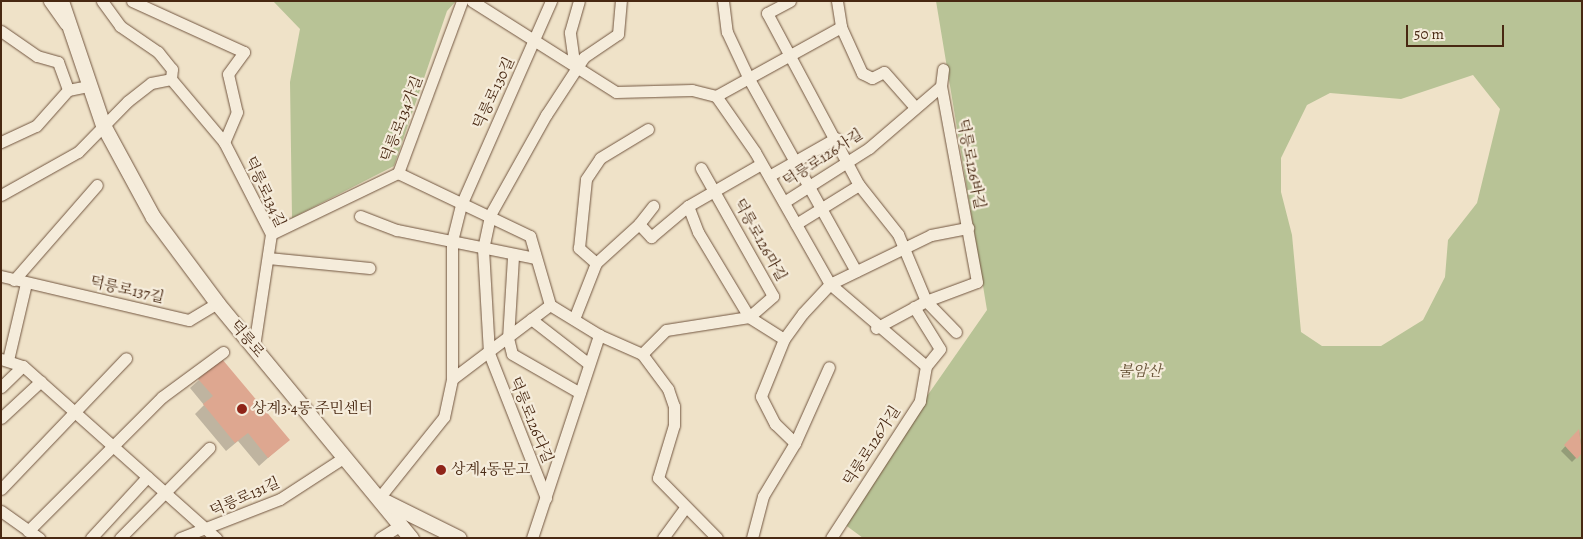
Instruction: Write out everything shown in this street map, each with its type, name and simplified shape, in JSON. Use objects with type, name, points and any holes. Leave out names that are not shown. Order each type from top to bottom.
[{"type":"main road","name":"덕릉로","points":[[61,1],[67,28],[103,125],[153,216],[217,303],[254,346],[343,458],[379,498],[411,538]]},
{"type":"main road","points":[[379,498],[453,536]]},
{"type":"street","name":"덕릉로","points":[[49,1],[67,28]]},
{"type":"street","name":"덕릉로134길","points":[[102,1],[120,26],[158,52],[172,69],[171,79],[224,142],[272,234],[254,346]]},
{"type":"street","points":[[132,1],[244,52],[228,74],[238,112],[224,142]]},
{"type":"street","name":"덕릉로134가길","points":[[272,234],[398,173],[462,1]]},
{"type":"street","points":[[472,1],[576,64],[616,92],[692,90],[716,96],[841,27]]},
{"type":"street","name":"덕릉로130길","points":[[379,498],[444,417],[452,379],[452,241],[461,205],[551,1]]},
{"type":"street","points":[[576,64],[570,32],[579,1]]},
{"type":"street","points":[[490,215],[576,64],[618,34],[622,1]]},
{"type":"street","points":[[723,1],[727,32],[749,79]]},
{"type":"street","points":[[790,1],[778,4],[767,13],[791,56]]},
{"type":"street","points":[[837,1],[841,27],[862,73],[872,78],[884,72],[914,106]]},
{"type":"street","points":[[2,33],[37,56],[58,62],[68,90]]},
{"type":"street","name":"덕릉로126사길","points":[[769,176],[836,138],[791,56]]},
{"type":"street","name":"덕릉로126바길","points":[[830,284],[931,234],[968,228],[941,86],[943,69]]},
{"type":"street","points":[[1,195],[78,152],[103,125],[151,83],[171,79]]},
{"type":"street","name":"덕릉로126사길","points":[[749,79],[796,160]]},
{"type":"street","points":[[1,142],[36,126],[68,90],[88,86]]},
{"type":"street","name":"덕릉로126사길","points":[[784,202],[848,163],[914,106],[941,86]]},
{"type":"street","points":[[716,96],[769,176],[830,284],[876,328],[926,366]]},
{"type":"street","points":[[596,263],[579,248],[586,179],[600,158],[648,129]]},
{"type":"street","points":[[836,138],[858,185],[888,222],[903,247],[926,301],[956,332]]},
{"type":"street","points":[[796,160],[807,187],[847,249],[856,271]]},
{"type":"street","name":"덕릉로126마길","points":[[639,224],[651,237],[688,206],[761,164]]},
{"type":"street","name":"덕릉로126마길","points":[[702,168],[773,296],[749,317]]},
{"type":"street","points":[[398,173],[461,205],[490,215],[530,236],[550,304],[599,335],[642,354],[668,389],[674,406],[674,425],[658,478],[684,509],[717,538]]},
{"type":"street","points":[[14,280],[97,185]]},
{"type":"street","points":[[796,224],[858,185]]},
{"type":"street","points":[[574,319],[596,263],[639,224],[653,206]]},
{"type":"street","points":[[688,206],[698,232],[749,317],[784,340]]},
{"type":"street","name":"덕릉로126다길","points":[[490,215],[483,249],[489,353],[546,498]]},
{"type":"street","points":[[360,216],[513,257],[535,258]]},
{"type":"street","points":[[876,328],[926,301],[977,282],[968,228]]},
{"type":"street","points":[[508,338],[513,257]]},
{"type":"street","points":[[268,258],[370,268]]},
{"type":"street","name":"덕릉로137길","points":[[1,276],[189,320],[217,303]]},
{"type":"street","points":[[26,283],[5,360],[23,366],[165,493],[213,533]]},
{"type":"street","points":[[795,443],[775,424],[761,396],[784,340],[830,284]]},
{"type":"street","points":[[452,379],[489,353],[550,304]]},
{"type":"street","name":"덕릉로126가길","points":[[831,538],[920,401],[926,366],[940,349],[914,307]]},
{"type":"street","points":[[642,354],[666,330],[749,317]]},
{"type":"street","points":[[531,319],[589,364]]},
{"type":"street","name":"덕릉로126다길","points":[[532,538],[599,335]]},
{"type":"street","name":"덕릉로126다길","points":[[508,338],[512,354],[580,393]]},
{"type":"street","name":"덕릉로","points":[[28,531],[111,445],[162,397],[224,352]]},
{"type":"street","points":[[1,489],[126,358]]},
{"type":"street","points":[[1,387],[23,366]]},
{"type":"street","points":[[752,538],[763,496],[795,443],[829,368]]},
{"type":"street","points":[[1,418],[41,381]]},
{"type":"street","points":[[120,538],[209,448]]},
{"type":"street","name":"덕릉로131길","points":[[180,538],[213,533],[280,499],[343,458]]},
{"type":"street","points":[[91,538],[147,477]]},
{"type":"street","points":[[663,538],[684,509]]},
{"type":"street","points":[[1,511],[39,538]]},
{"type":"street","points":[[380,538],[400,525]]},
{"type":"green space","points":[[273,1],[456,1],[447,11],[394,166],[292,218],[290,82],[300,29]]},
{"type":"green space","name":"불암산","points":[[936,1],[1582,1],[1582,538],[863,538],[840,521],[987,310]],"holes":[[[1473,75],[1500,109],[1477,203],[1448,240],[1445,277],[1423,320],[1381,346],[1322,346],[1301,332],[1292,235],[1281,192],[1281,158],[1307,105],[1330,93],[1401,99]]]},
{"type":"building","name":"상계3·4동 주민센터","points":[[222,359],[290,440],[268,458],[248,433],[235,443],[203,404],[213,396],[198,379]]},
{"type":"building","points":[[1579,429],[1582,453],[1577,459],[1564,445]]},
{"type":"place","name":"상계3·4동 주민센터","points":[[242,409]]},
{"type":"place","name":"상계4동문고","points":[[441,470]]}]
